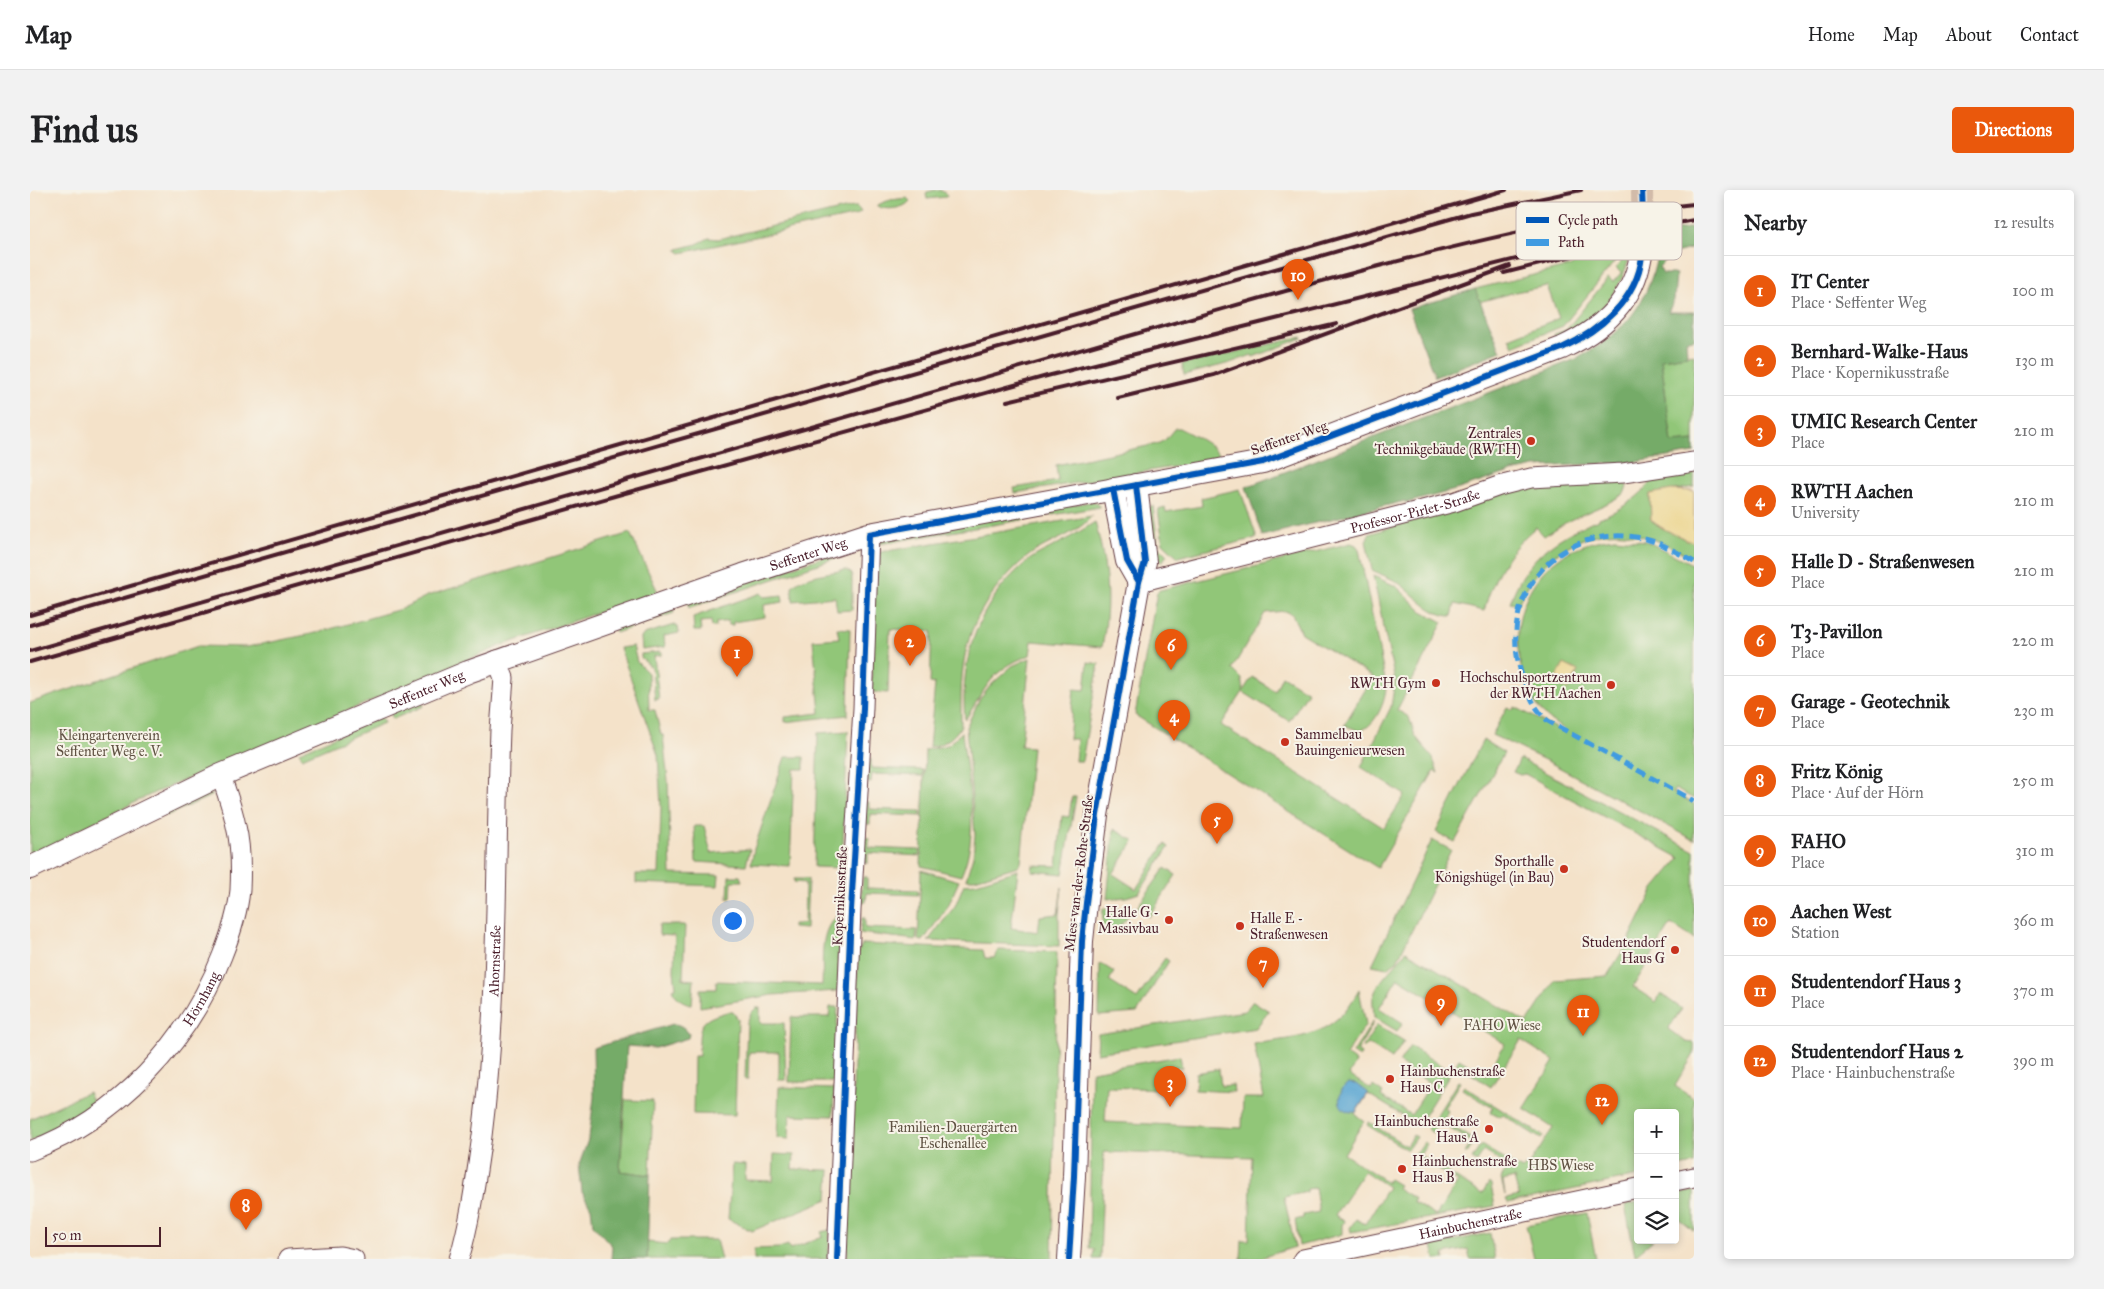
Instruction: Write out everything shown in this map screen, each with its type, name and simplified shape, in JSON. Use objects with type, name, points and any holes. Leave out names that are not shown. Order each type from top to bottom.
[{"type":"street","name":"Seffenter Weg","points":[[30,868],[221,775],[497,660],[743,574],[869,534],[1263,462],[1562,348],[1580,339],[1608,319],[1627,296],[1636,278],[1641,260]]},
{"type":"street","name":"Professor-Pirlet-Straße","points":[[1138,582],[1454,502],[1499,486],[1531,478],[1629,473],[1694,462]]},
{"type":"street","name":"Mies-van-der-Rohe-Straße","points":[[1069,1259],[1077,1117],[1082,941],[1087,889],[1097,815],[1138,582],[1145,562],[1136,486]]},
{"type":"street","points":[[1113,490],[1127,561],[1138,582]]},
{"type":"street","name":"Kopernikusstraße","points":[[837,1259],[851,910],[864,697],[869,534]]},
{"type":"street","name":"Ahornstraße","points":[[459,1259],[465,1240],[478,1167],[490,1071],[500,730],[504,678],[497,660]]},
{"type":"street","name":"Hörnhang","points":[[30,1151],[71,1132],[114,1103],[141,1079],[180,1035],[217,969],[229,937],[240,892],[240,856],[236,826],[221,775]]},
{"type":"street","points":[[1679,1180],[1694,1177]]},
{"type":"street","name":"Hainbuchenstraße","points":[[1302,1259],[1634,1189]]},
{"type":"street","points":[[288,1259],[340,1256],[354,1259]]},
{"type":"green space","points":[[942,191],[947,195],[946,197],[927,199],[927,192]]},
{"type":"green space","points":[[907,198],[910,201],[904,206],[881,208],[877,206],[890,200]]},
{"type":"green space","points":[[857,207],[861,212],[857,215],[681,253],[678,251],[678,249],[697,244],[709,238],[718,239]]},
{"type":"green space","points":[[1694,227],[1694,248],[1682,251],[1682,229]]},
{"type":"green space","points":[[1579,260],[1616,260],[1563,326],[1513,346],[1509,338],[1559,318],[1547,286],[1479,302],[1475,289],[1571,266]]},
{"type":"green space","points":[[1622,260],[1629,260],[1613,295],[1595,314],[1556,339],[1554,334],[1566,330],[1608,278],[1613,282],[1621,273],[1616,268]]},
{"type":"green space","points":[[1656,260],[1666,260],[1659,267],[1663,274],[1676,274],[1674,300],[1668,312],[1694,312],[1694,339],[1686,340],[1687,355],[1661,359],[1672,443],[1694,441],[1694,453],[1636,462],[1535,467],[1507,473],[1459,489],[1406,503],[1405,501],[1262,536],[1246,487],[1576,359],[1612,336],[1625,323],[1637,308],[1646,292]]},
{"type":"green space","points":[[1475,289],[1501,351],[1435,377],[1409,309]]},
{"type":"green space","points":[[1302,337],[1253,357],[1252,355],[1184,375],[1182,364]]},
{"type":"green space","points":[[1694,354],[1694,441],[1672,444],[1661,359]]},
{"type":"green space","points":[[1175,428],[1179,428],[1209,445],[1219,454],[1221,459],[1015,493],[1014,488],[1058,481],[1056,465],[1157,444],[1165,440]]},
{"type":"green space","points":[[1694,470],[1694,487],[1650,494],[1651,520],[1666,530],[1694,543],[1694,559],[1670,546],[1645,537],[1624,533],[1605,533],[1586,538],[1569,546],[1540,570],[1518,604],[1510,602],[1524,573],[1542,552],[1553,544],[1578,528],[1599,520],[1599,518],[1623,507],[1644,490],[1655,477]]},
{"type":"green space","points":[[1626,481],[1627,487],[1624,494],[1606,504],[1570,520],[1544,536],[1536,527],[1526,536],[1503,565],[1492,587],[1484,611],[1455,604],[1452,616],[1438,613],[1397,582],[1372,570],[1366,541],[1369,534],[1520,488],[1548,484]]},
{"type":"green space","points":[[1240,489],[1257,538],[1178,557],[1163,543],[1158,510],[1165,508],[1166,512],[1202,506],[1201,498]]},
{"type":"green space","points":[[1094,501],[1100,507],[879,544],[882,539]]},
{"type":"green space","points":[[1153,506],[1158,546],[1167,555],[1162,562],[1152,551],[1146,507]]},
{"type":"green space","points":[[1092,516],[1079,528],[1023,560],[993,592],[972,630],[965,653],[961,684],[961,726],[947,741],[929,747],[935,684],[930,683],[932,631],[890,629],[888,693],[871,692],[875,553]]},
{"type":"green space","points":[[1095,522],[1105,569],[1107,599],[1102,647],[1032,641],[1030,655],[998,673],[965,720],[965,674],[969,652],[985,612],[997,593],[1029,560]]},
{"type":"green space","name":"Kleingartenverein Seffenter Weg e. V.","points":[[630,533],[658,592],[503,645],[156,792],[30,856],[30,703],[198,646],[247,647],[316,633],[401,609],[427,596]]},
{"type":"green space","name":"Hochschulsportzentrum der RWTH Aachen","points":[[1615,538],[1646,541],[1694,565],[1694,799],[1675,789],[1673,792],[1694,804],[1694,840],[1549,762],[1492,735],[1507,707],[1513,710],[1515,707],[1563,732],[1564,729],[1550,720],[1540,710],[1526,683],[1519,657],[1518,631],[1523,608],[1532,586],[1547,568],[1566,554],[1589,543]]},
{"type":"green space","points":[[1351,543],[1359,549],[1386,685],[1382,705],[1371,724],[1360,731],[1344,725],[1373,677],[1301,633],[1292,614],[1285,611],[1265,613],[1232,669],[1242,679],[1243,691],[1252,677],[1275,691],[1282,676],[1308,692],[1289,721],[1243,692],[1221,725],[1384,828],[1405,795],[1361,767],[1391,707],[1395,681],[1373,576],[1396,586],[1422,611],[1443,622],[1397,710],[1409,717],[1415,736],[1432,756],[1438,773],[1434,771],[1378,868],[1135,715],[1157,592]]},
{"type":"green space","points":[[854,547],[859,550],[689,608],[687,601]]},
{"type":"green space","points":[[846,570],[852,574],[852,610],[837,611],[835,597],[793,601],[792,587],[801,580]]},
{"type":"green space","points":[[761,593],[764,597],[782,595],[783,602],[764,605],[765,617],[733,622],[733,625],[729,625],[728,621],[716,623],[716,627],[712,627],[711,621],[700,622],[701,631],[694,631],[693,617]]},
{"type":"green space","points":[[672,606],[674,613],[616,633],[613,626]]},
{"type":"green space","points":[[674,625],[678,627],[679,633],[664,636],[665,647],[642,650],[641,638],[644,634]]},
{"type":"green space","points":[[837,628],[850,629],[848,715],[785,722],[785,717],[820,713],[813,640],[839,638]]},
{"type":"green space","points":[[633,646],[637,662],[648,673],[649,710],[655,710],[661,735],[663,735],[668,781],[671,874],[719,875],[718,886],[636,883],[636,874],[659,874],[661,807],[658,755],[620,648]]},
{"type":"green space","points":[[660,652],[662,655],[654,656],[659,699],[655,700],[652,668],[641,658],[641,654]]},
{"type":"green space","points":[[1030,658],[1021,746],[1032,747],[1021,863],[1018,866],[975,879],[966,879],[973,856],[975,835],[966,727],[980,699],[991,685],[1012,666]]},
{"type":"green space","points":[[1088,662],[1099,664],[1082,761],[1075,761],[1077,739],[1069,739],[1074,689],[1085,690]]},
{"type":"green space","points":[[421,699],[424,706],[393,719],[390,712]]},
{"type":"green space","points":[[381,717],[384,723],[302,758],[299,752]]},
{"type":"green space","points":[[848,731],[842,868],[814,867],[818,733]]},
{"type":"green space","points":[[962,732],[971,805],[971,823],[967,859],[961,876],[921,866],[925,750],[948,745]]},
{"type":"green space","points":[[1483,740],[1504,753],[1455,842],[1436,832]]},
{"type":"green space","points":[[785,757],[804,757],[804,769],[794,769],[790,866],[751,864],[754,849]]},
{"type":"green space","points":[[867,759],[871,759],[871,768],[923,770],[923,776],[872,774],[871,783],[867,782]]},
{"type":"green space","points":[[1520,759],[1694,851],[1694,939],[1671,924],[1633,987],[1656,1002],[1661,994],[1682,1009],[1668,1029],[1686,1042],[1694,1043],[1694,1054],[1675,1086],[1694,1099],[1694,1164],[1679,1167],[1679,1109],[1634,1109],[1634,1177],[1508,1203],[1506,1199],[1519,1196],[1514,1178],[1503,1181],[1505,1195],[1501,1179],[1508,1166],[1484,1151],[1477,1162],[1472,1159],[1481,1145],[1522,1170],[1525,1166],[1528,1167],[1553,1128],[1524,1109],[1554,1061],[1521,1040],[1491,1087],[1456,1064],[1459,1059],[1486,1075],[1505,1044],[1398,978],[1379,1008],[1403,1023],[1397,1031],[1374,1017],[1373,997],[1376,990],[1383,978],[1406,951],[1527,1023],[1555,980],[1607,976],[1627,944],[1654,889],[1680,858],[1525,774],[1520,775],[1513,772]]},
{"type":"green space","points":[[209,793],[213,795],[166,816],[163,809]]},
{"type":"green space","points":[[1072,797],[1076,797],[1063,874],[1032,871],[1033,865],[1057,866],[1062,816],[1069,817]]},
{"type":"green space","points":[[865,802],[869,802],[869,809],[921,811],[921,816],[870,814],[870,824],[865,824]]},
{"type":"green space","points":[[694,826],[704,826],[711,853],[750,849],[746,865],[696,862]]},
{"type":"green space","points":[[1114,829],[1134,841],[1113,874],[1136,889],[1165,844],[1169,847],[1139,893],[1126,897],[1107,899]]},
{"type":"green space","points":[[864,837],[869,838],[869,848],[920,850],[920,856],[868,853],[868,863],[863,863]]},
{"type":"green space","points":[[1432,840],[1451,850],[1397,961],[1387,968],[1372,965]]},
{"type":"green space","points":[[1165,868],[1176,875],[1149,917],[1139,911],[1138,906]]},
{"type":"green space","points":[[921,870],[959,881],[948,906],[923,941],[918,940]]},
{"type":"green space","points":[[1018,870],[1011,928],[1038,932],[1040,916],[1058,914],[1062,887],[1059,914],[1059,946],[928,941],[955,906],[964,884],[976,883]]},
{"type":"green space","points":[[729,876],[740,876],[742,881],[732,881],[731,898],[728,899]]},
{"type":"green space","points":[[863,877],[867,877],[867,888],[918,890],[918,895],[867,893],[866,902],[861,902]]},
{"type":"green space","points":[[794,879],[808,879],[806,929],[793,928],[793,924],[804,924],[805,883],[794,882]]},
{"type":"green space","points":[[1103,908],[1124,909],[1128,915],[1118,928],[1102,932]]},
{"type":"green space","points":[[840,914],[838,991],[773,995],[700,1007],[700,989],[716,989],[716,981],[822,985],[825,937],[833,920]]},
{"type":"green space","points":[[862,918],[865,918],[865,928],[917,930],[916,940],[860,933]]},
{"type":"green space","points":[[659,925],[685,925],[683,979],[694,980],[692,1004],[680,999],[672,989],[676,988],[674,971],[675,936],[659,935]]},
{"type":"green space","name":"Familien-Dauergärten Eschenallee","points":[[863,944],[983,950],[985,958],[994,958],[998,950],[1057,952],[1052,1259],[847,1259],[858,951]]},
{"type":"green space","points":[[1165,958],[1169,961],[1137,1013],[1099,1016],[1100,963],[1114,972],[1109,981],[1137,999]]},
{"type":"green space","points":[[1359,990],[1366,1024],[1346,1055],[1356,1062],[1349,1075],[1371,1089],[1373,1086],[1383,1093],[1381,1096],[1411,1115],[1431,1084],[1399,1063],[1410,1046],[1451,1072],[1418,1125],[1368,1094],[1355,1114],[1364,1121],[1344,1154],[1387,1182],[1389,1179],[1399,1185],[1397,1188],[1415,1199],[1413,1202],[1436,1216],[1458,1182],[1415,1155],[1424,1142],[1427,1144],[1420,1155],[1482,1194],[1489,1183],[1495,1206],[1351,1232],[1350,1228],[1356,1219],[1365,1224],[1388,1187],[1364,1171],[1335,1215],[1344,1221],[1342,1234],[1299,1246],[1295,1220],[1303,1218],[1303,1215],[1319,1212],[1315,1188],[1307,1189],[1307,1192],[1284,1197],[1295,1247],[1257,1259],[1241,1259],[1242,1240],[1249,1240],[1252,1157],[1104,1152],[1100,1259],[1093,1259],[1094,1249],[1089,1249],[1092,1071],[1180,1056],[1182,1067],[1163,1070],[1162,1089],[1107,1087],[1105,1122],[1242,1128],[1243,1098],[1264,1098],[1254,1044],[1302,1036],[1327,1027],[1349,1006]]},
{"type":"green space","points":[[1253,1001],[1269,1011],[1256,1028],[1097,1053],[1098,1034],[1245,1011]]},
{"type":"green space","points":[[830,1007],[838,1007],[834,1082],[789,1082],[791,1017],[829,1017]]},
{"type":"green space","points":[[756,1008],[760,1008],[760,1023],[784,1023],[786,1080],[779,1080],[779,1052],[749,1052],[748,1079],[745,1079],[747,1022],[751,1013]]},
{"type":"green space","points":[[727,1012],[733,1012],[738,1019],[735,1115],[693,1114],[694,1056],[699,1056],[700,1031],[705,1022],[710,1018]]},
{"type":"green space","points":[[1373,1021],[1357,1051],[1361,1054],[1360,1057],[1353,1053]]},
{"type":"green space","points":[[673,1024],[684,1028],[689,1034],[688,1038],[655,1048],[627,1046],[620,1171],[650,1175],[647,1259],[611,1259],[612,1246],[593,1225],[591,1208],[582,1192],[579,1165],[589,1137],[594,1097],[593,1048]]},
{"type":"green space","points":[[1377,1025],[1404,1041],[1392,1059],[1368,1044],[1365,1048],[1363,1047]]},
{"type":"green space","points":[[1219,1069],[1221,1086],[1233,1085],[1234,1092],[1195,1090],[1196,1073]]},
{"type":"green space","points":[[1458,1081],[1460,1082],[1444,1108],[1448,1111],[1443,1121],[1475,1141],[1467,1154],[1465,1153],[1472,1142],[1439,1122],[1432,1133],[1428,1129]]},
{"type":"green space","points":[[1464,1086],[1543,1136],[1541,1139],[1503,1115],[1501,1117],[1491,1112],[1493,1108],[1462,1089]]},
{"type":"green space","points":[[779,1087],[834,1089],[833,1116],[790,1115],[789,1139],[777,1138]]},
{"type":"green space","points":[[88,1092],[94,1106],[30,1141],[30,1119]]},
{"type":"green space","points":[[625,1100],[653,1101],[650,1175],[620,1171]]},
{"type":"green space","points":[[1369,1122],[1406,1146],[1413,1135],[1416,1137],[1407,1150],[1367,1125]]},
{"type":"green space","points":[[774,1154],[794,1155],[793,1169],[830,1170],[828,1199],[752,1231],[728,1219],[732,1164],[745,1165],[745,1180],[773,1181]]},
{"type":"green space","points":[[1694,1191],[1694,1231],[1679,1219],[1679,1194]]},
{"type":"green space","points":[[1634,1203],[1634,1244],[1648,1244],[1635,1255],[1625,1205]]},
{"type":"green space","points":[[1587,1213],[1596,1259],[1534,1259],[1526,1225]]},
{"type":"green space","points":[[830,1230],[828,1259],[754,1259],[754,1249],[779,1248],[788,1245],[790,1249],[823,1237],[821,1232]]},
{"type":"green space","points":[[1490,1233],[1495,1259],[1470,1259],[1468,1249],[1444,1254],[1445,1259],[1435,1259],[1432,1245]]},
{"type":"green space","points":[[670,1240],[716,1240],[721,1259],[647,1259],[647,1242],[668,1244]]},
{"type":"sand","points":[[1671,490],[1694,491],[1694,543],[1666,530],[1651,520],[1650,494]]},
{"type":"sand","points":[[1564,664],[1578,671],[1568,690],[1554,682]]},
{"type":"water","points":[[1348,1083],[1356,1084],[1368,1093],[1356,1112],[1344,1110],[1341,1106],[1341,1092]]},
{"type":"tunnel","points":[[1642,190],[1642,202]]},
{"type":"railway","points":[[30,615],[1506,190]]},
{"type":"railway","points":[[1524,202],[1581,190]]},
{"type":"railway","points":[[30,625],[1471,213],[1516,204]]},
{"type":"railway","points":[[1682,205],[1694,204]]},
{"type":"railway","points":[[1682,222],[1694,220]]},
{"type":"railway","points":[[30,651],[1282,292],[1516,233]]},
{"type":"railway","points":[[30,662],[618,495],[1047,376],[1516,259]]},
{"type":"railway","points":[[1504,273],[1556,260]]},
{"type":"railway","points":[[1118,398],[1214,375],[1510,266]]},
{"type":"railway","points":[[1007,401],[1337,324]]},
{"type":"marked path","points":[[1694,562],[1673,550],[1643,538],[1605,537],[1578,544],[1555,558],[1536,577],[1523,600],[1516,626],[1517,654],[1525,683],[1534,704],[1548,721],[1694,801]]},
{"type":"cycle path","points":[[1642,190],[1642,202]]},
{"type":"cycle path","points":[[837,1259],[851,910],[863,708],[869,534],[1263,462],[1576,341],[1602,323],[1624,300],[1633,287],[1641,260]]},
{"type":"cycle path","points":[[1069,1259],[1074,1176],[1082,941],[1086,903],[1097,815],[1139,582],[1145,562],[1136,485]]},
{"type":"cycle path","points":[[1113,489],[1127,561],[1139,582]]},
{"type":"place","name":"Aachen West","points":[[1298,300]]},
{"type":"place","name":"Zentrales Technikgebäude (RWTH)","points":[[1531,441]]},
{"type":"place","name":"Bernhard-Walke-Haus","points":[[910,666]]},
{"type":"place","name":"T3-Pavillon","points":[[1171,670]]},
{"type":"place","name":"IT Center","points":[[737,677]]},
{"type":"place","name":"RWTH Gym","points":[[1436,683]]},
{"type":"place","name":"Hochschulsportzentrum der RWTH Aachen","points":[[1611,685]]},
{"type":"place","name":"RWTH Aachen","points":[[1174,741]]},
{"type":"place","name":"Sammelbau Bauingenieurwesen","points":[[1285,742]]},
{"type":"place","name":"Halle D - Straßenwesen","points":[[1217,844]]},
{"type":"place","name":"Sporthalle Königshügel (in Bau)","points":[[1564,869]]},
{"type":"place","name":"Halle G - Massivbau","points":[[1169,920]]},
{"type":"place","name":"Halle E - Straßenwesen","points":[[1240,926]]},
{"type":"place","name":"Studentendorf Haus G","points":[[1675,950]]},
{"type":"place","name":"Garage - Geotechnik","points":[[1263,988]]},
{"type":"place","name":"FAHO","points":[[1441,1026]]},
{"type":"place","name":"Studentendorf Haus 3","points":[[1583,1036]]},
{"type":"place","name":"Hainbuchenstraße Haus C","points":[[1390,1079]]},
{"type":"place","name":"UMIC Research Center","points":[[1170,1107]]},
{"type":"place","name":"Studentendorf Haus 2","points":[[1602,1125]]},
{"type":"place","name":"Hainbuchenstraße Haus A","points":[[1489,1129]]},
{"type":"place","name":"Hainbuchenstraße Haus B","points":[[1402,1169]]},
{"type":"place","name":"Fritz König","points":[[246,1230]]},
{"type":"park label","name":"FAHO Wiese","points":[[1502,1025]]},
{"type":"park label","name":"HBS Wiese","points":[[1561,1165]]}]
